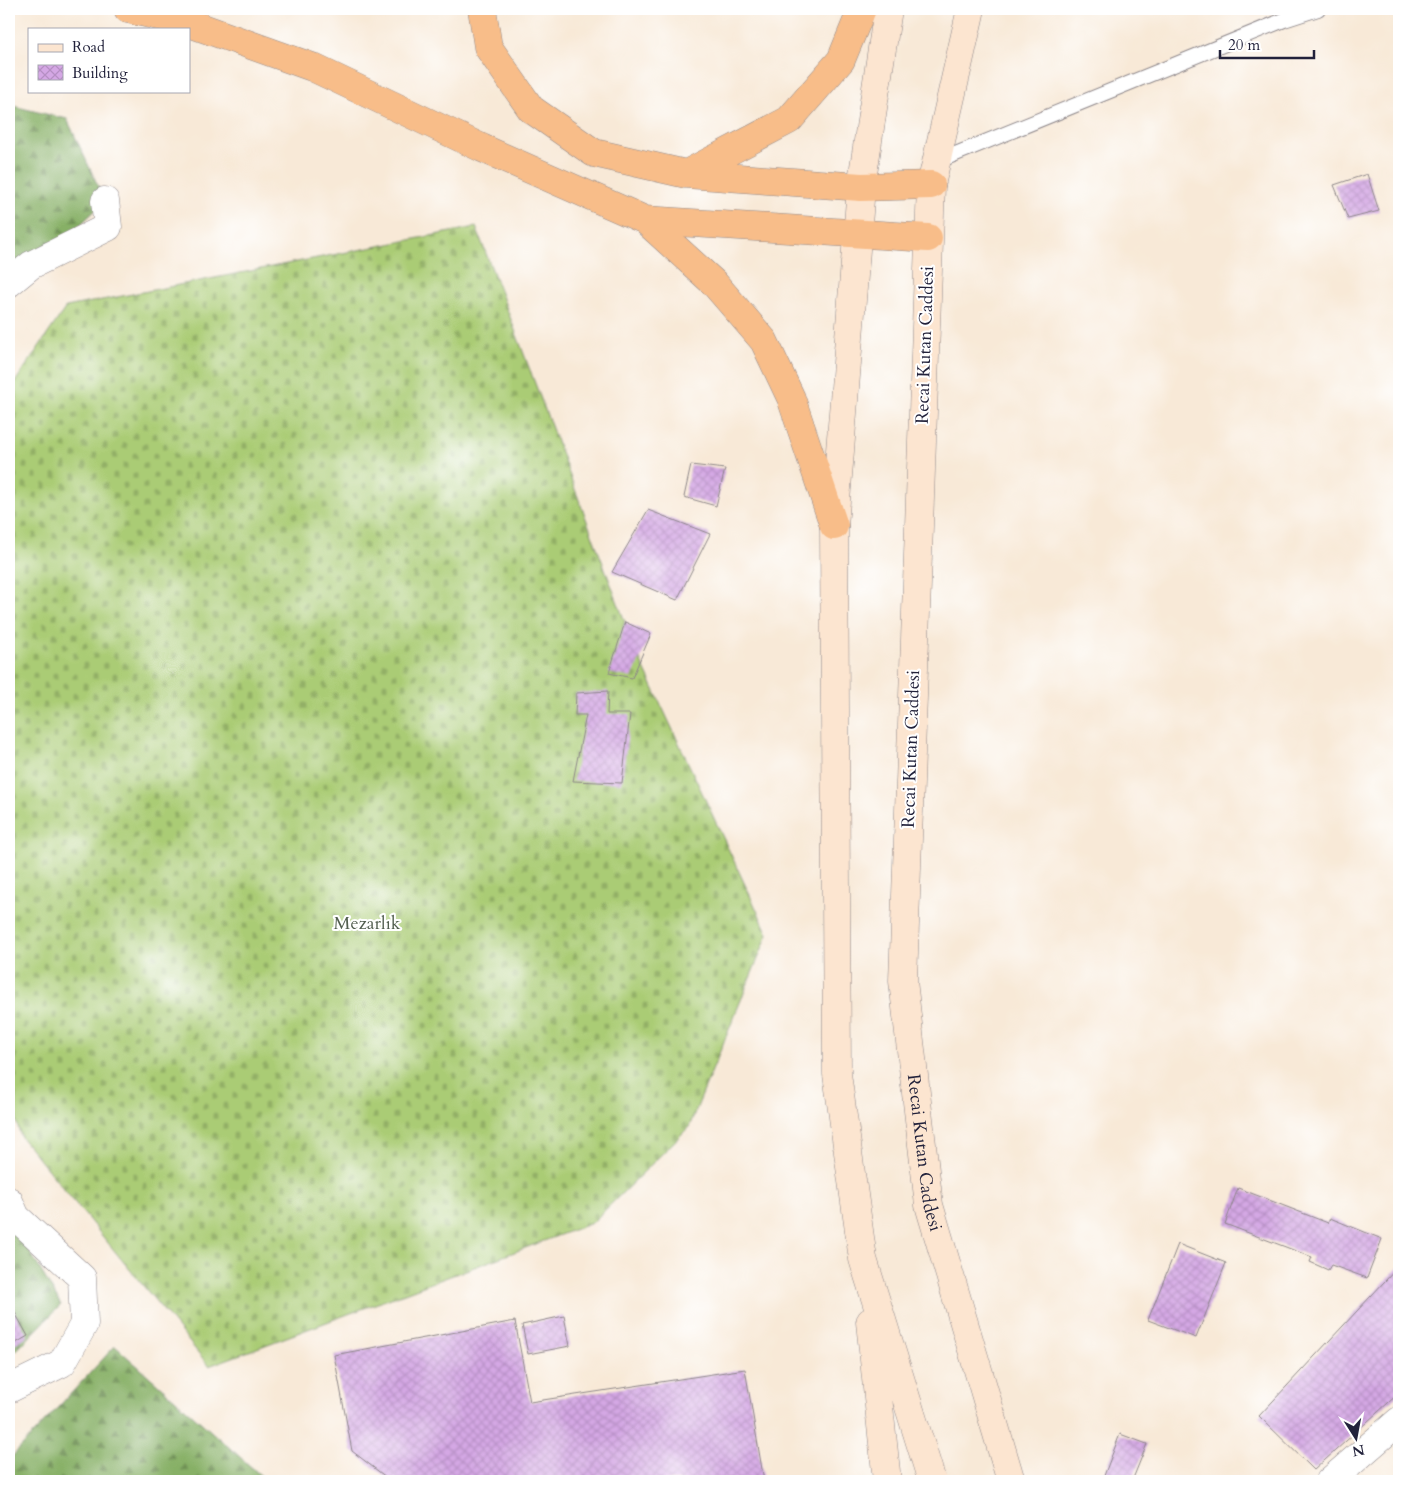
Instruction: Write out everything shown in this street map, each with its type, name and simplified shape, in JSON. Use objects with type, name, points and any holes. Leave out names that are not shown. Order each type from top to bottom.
[{"type":"highway","points":[[128,9],[189,23],[312,67],[482,148],[646,220],[714,283],[764,341],[791,398],[834,526]]},
{"type":"highway","points":[[482,9],[488,47],[531,109],[594,153],[686,174],[861,187],[933,173]]},
{"type":"highway","points":[[686,174],[789,120],[841,60],[862,9]]},
{"type":"highway","points":[[646,220],[928,238]]},
{"type":"main road","points":[[887,1481],[863,1259],[837,1074],[834,526],[861,187],[888,9]]},
{"type":"main road","name":"Recai Kutan Caddesi","points":[[972,9],[933,173],[928,238],[903,981],[929,1205],[1011,1481]]},
{"type":"main road","points":[[863,1259],[932,1481]]},
{"type":"street","points":[[9,283],[31,265],[108,227],[105,201]]},
{"type":"street","points":[[9,1201],[16,1217],[82,1278],[84,1324],[62,1364],[9,1389]]},
{"type":"street","points":[[1330,1481],[1399,1421]]},
{"type":"lane","points":[[933,173],[1284,20],[1318,9]]},
{"type":"green space","points":[[9,105],[67,119],[105,201],[9,293]]},
{"type":"green space","name":"Mezarlık","points":[[476,227],[636,651],[768,934],[689,1127],[592,1223],[209,1366],[21,1137],[9,1097],[9,391],[66,307]]},
{"type":"green space","points":[[9,1216],[61,1305],[9,1358]]},
{"type":"green space","points":[[115,1346],[267,1481],[9,1481],[9,1460]]},
{"type":"building","points":[[1367,174],[1379,211],[1348,219],[1334,185]]},
{"type":"building","points":[[691,465],[725,469],[716,506],[684,497]]},
{"type":"building","points":[[648,510],[710,534],[677,600],[612,572]]},
{"type":"building","points":[[625,622],[651,634],[632,678],[609,673]]},
{"type":"building","points":[[608,691],[607,714],[630,714],[622,783],[573,781],[586,715],[575,715],[576,693]]},
{"type":"building","points":[[1238,1188],[1328,1223],[1330,1218],[1382,1239],[1367,1278],[1331,1265],[1328,1270],[1310,1262],[1312,1257],[1225,1224]]},
{"type":"building","points":[[1178,1244],[1226,1263],[1196,1338],[1148,1320]]},
{"type":"building","points":[[1399,1266],[1399,1393],[1314,1470],[1259,1416]]},
{"type":"building","points":[[9,1302],[28,1336],[9,1347]]},
{"type":"building","points":[[564,1316],[570,1346],[528,1354],[522,1325]]},
{"type":"building","points":[[515,1321],[530,1402],[745,1369],[764,1481],[391,1481],[352,1451],[334,1355]]},
{"type":"building","points":[[1120,1434],[1147,1444],[1132,1481],[1102,1481]]}]
